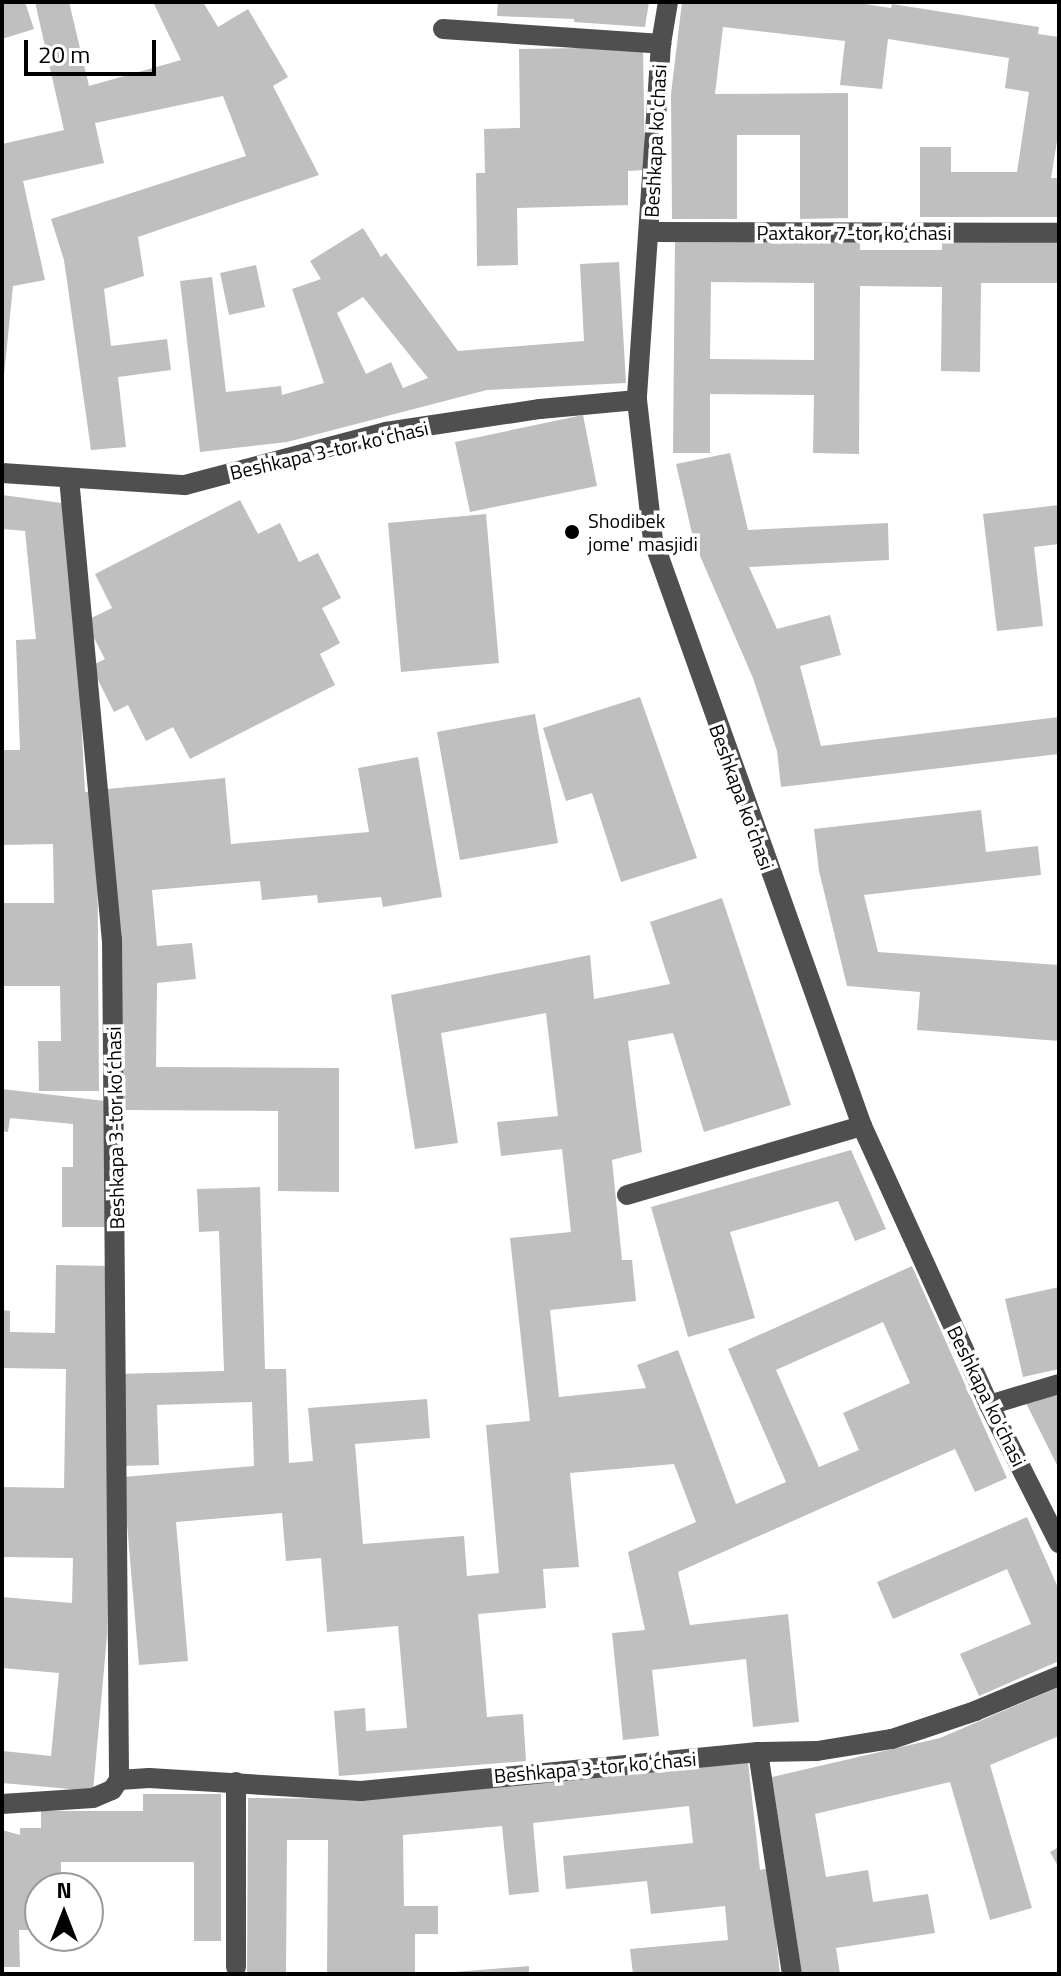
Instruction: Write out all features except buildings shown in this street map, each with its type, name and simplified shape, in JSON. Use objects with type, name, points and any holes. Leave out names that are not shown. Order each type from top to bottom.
[{"type":"street","name":"Beshkapa ko'chasi","points":[[668,2],[661,44],[637,400],[653,540],[862,1126],[989,1405],[1059,1543]]},
{"type":"street","points":[[443,29],[661,44]]},
{"type":"street","name":"Paxtakor 7-tor koʻchasi","points":[[650,232],[1059,233]]},
{"type":"street","name":"Beshkapa 3-tor koʻchasi","points":[[2,473],[185,485],[386,432],[540,409],[637,400]]},
{"type":"street","name":"Beshkapa 3-tor koʻchasi","points":[[2,1804],[93,1798],[112,1790],[119,1780],[112,939],[69,478]]},
{"type":"street","points":[[627,1195],[862,1126]]},
{"type":"street","points":[[989,1405],[1059,1384]]},
{"type":"street","name":"Beshkapa 3-tor koʻchasi","points":[[119,1780],[149,1778],[361,1791],[758,1752],[817,1751],[892,1739],[975,1711],[1059,1676]]},
{"type":"street","points":[[758,1752],[792,1974]]},
{"type":"street","points":[[236,1782],[236,1967]]},
{"type":"place","name":"Shodibek jome' masjidi","points":[[572,532]]}]
